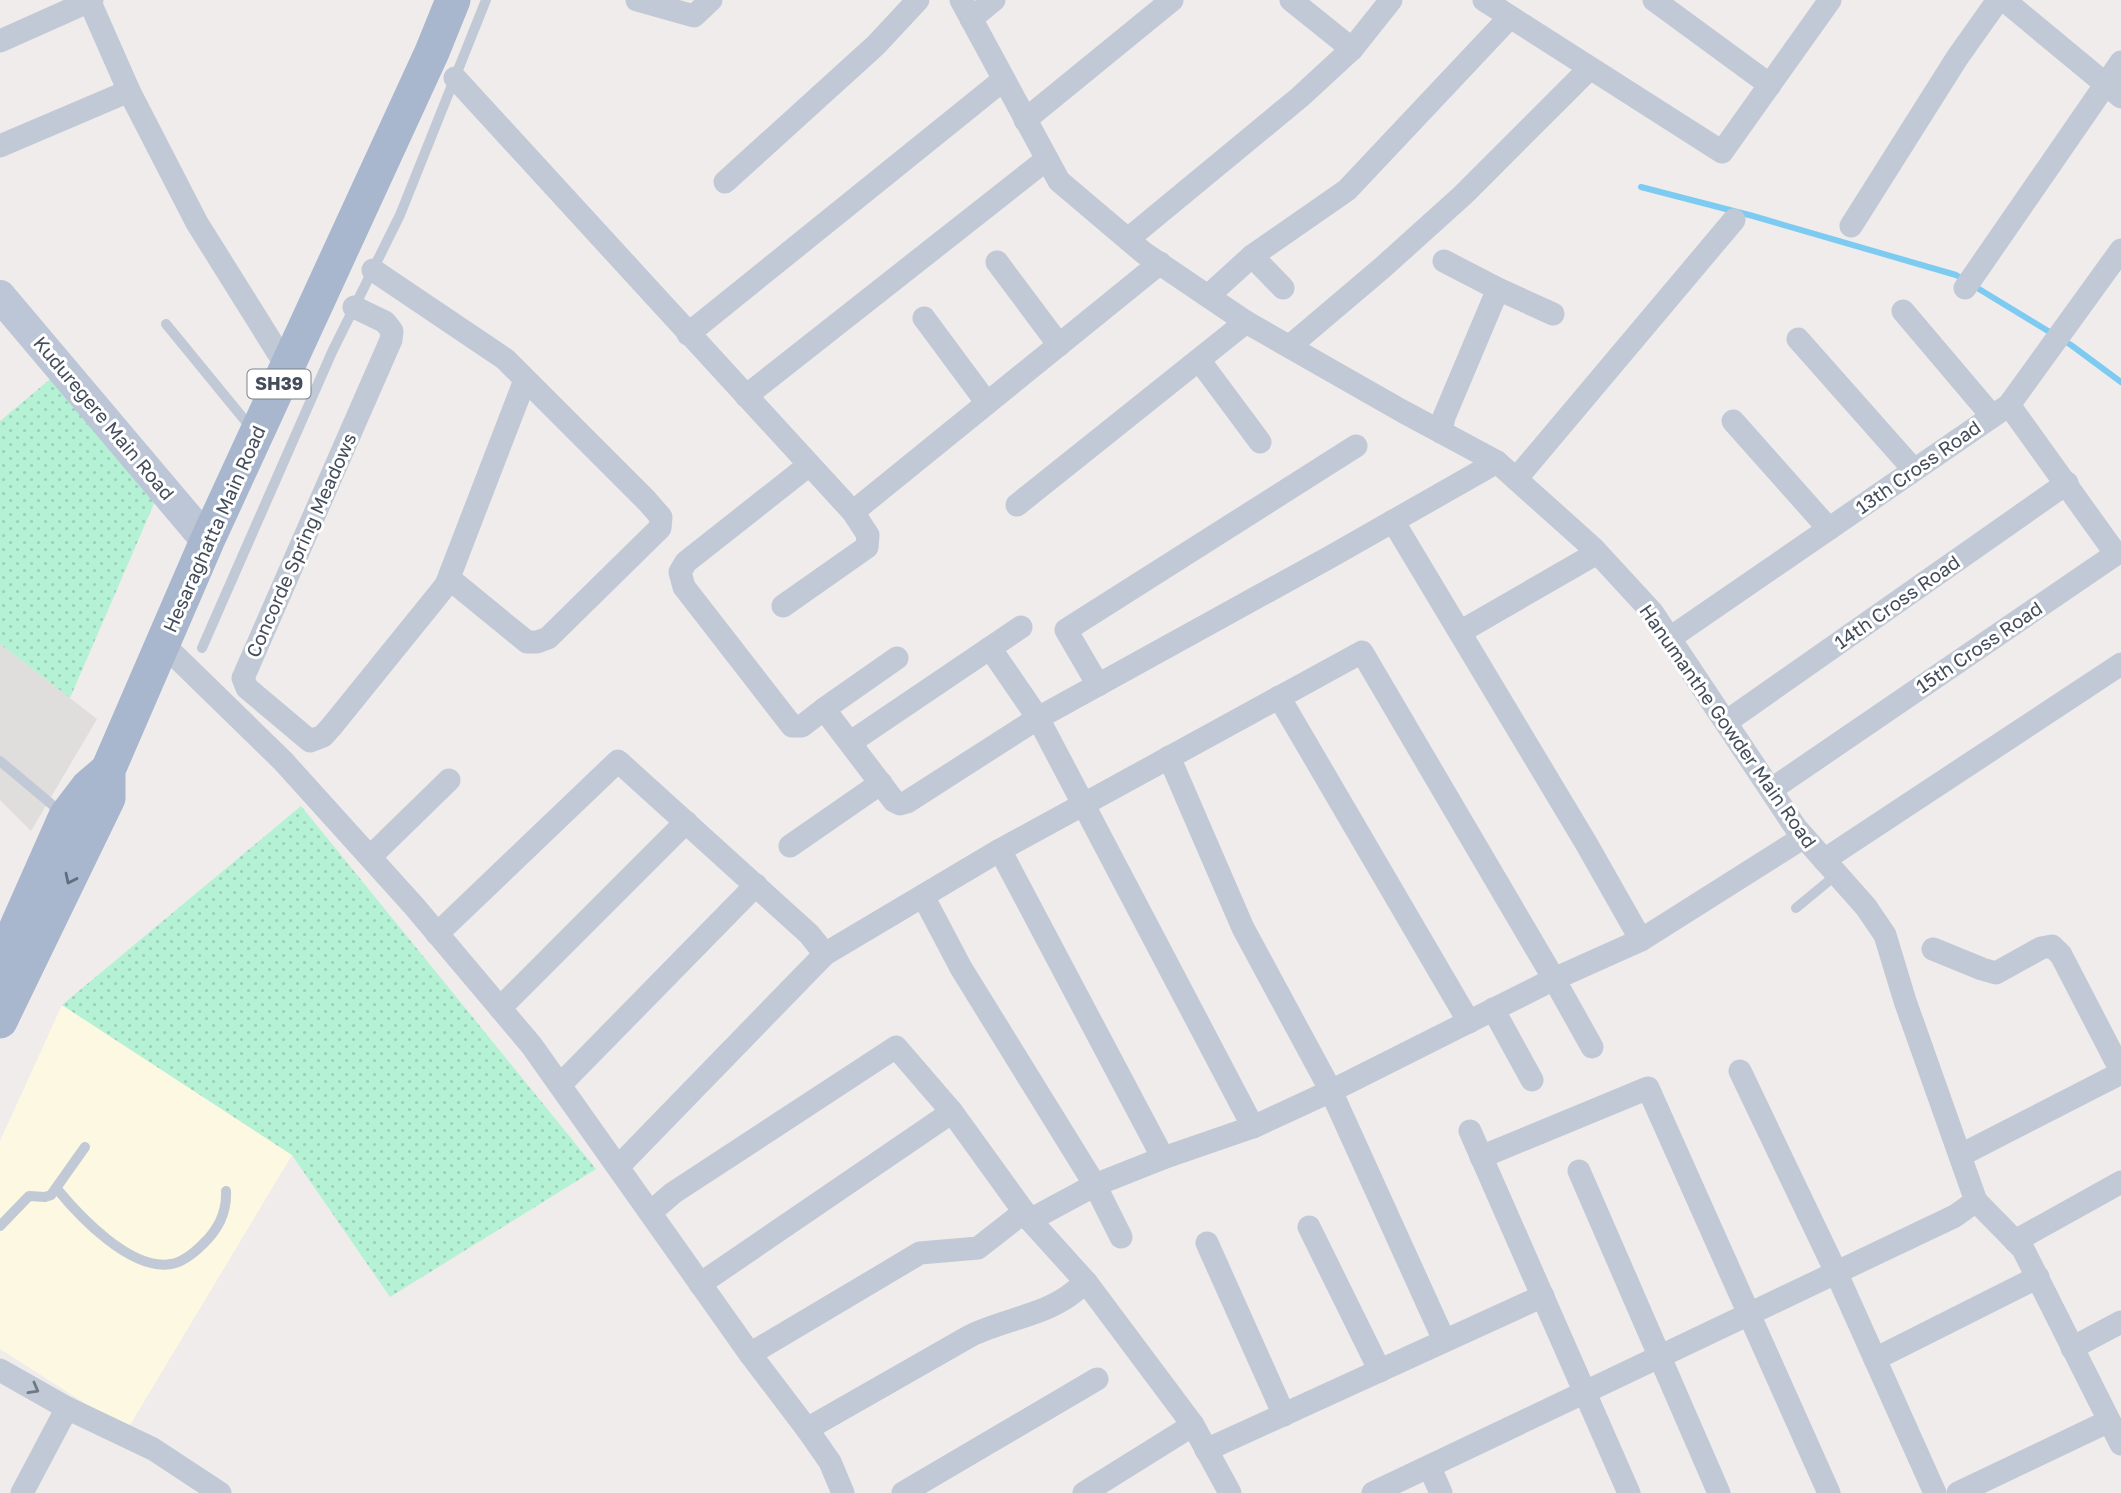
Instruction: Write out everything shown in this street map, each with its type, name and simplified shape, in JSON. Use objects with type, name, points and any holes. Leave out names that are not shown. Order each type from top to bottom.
[{"type":"main road","name":"Hesaraghatta Main Road","points":[[79,824],[88,787],[108,771],[207,541],[453,0]]},
{"type":"main road","points":[[0,965],[79,824]]},
{"type":"main road","points":[[0,1021],[79,824]]},
{"type":"street","points":[[0,41],[90,0],[129,92],[197,223],[287,367]]},
{"type":"street","points":[[637,0],[694,16],[710,0]]},
{"type":"street","points":[[725,182],[876,45],[918,0]]},
{"type":"street","points":[[966,10],[994,0]]},
{"type":"street","points":[[1025,120],[1172,0]]},
{"type":"street","points":[[1290,0],[1352,49]]},
{"type":"street","points":[[1128,239],[1300,97],[1352,49],[1391,0]]},
{"type":"street","points":[[1484,0],[1721,152],[1830,0]]},
{"type":"street","points":[[1654,0],[1770,85]]},
{"type":"street","points":[[1851,226],[1958,58],[2001,0],[2113,90]]},
{"type":"street","name":"Hanumanthe Gowder Main Road","points":[[966,10],[1059,181],[1128,239],[1246,323],[1497,462],[1597,552],[1652,612],[1804,837],[1866,907],[1885,935],[1905,1001],[1976,1201],[2023,1249],[2121,1444]]},
{"type":"street","points":[[1208,296],[1252,256],[1347,190],[1510,17]]},
{"type":"street","points":[[1965,288],[2113,90],[2121,62]]},
{"type":"street","points":[[1290,346],[1463,195],[1589,69]]},
{"type":"street","points":[[455,78],[853,512],[868,535],[867,547],[783,606]]},
{"type":"street","points":[[688,334],[1003,80]]},
{"type":"street","points":[[0,146],[129,92]]},
{"type":"street","points":[[746,397],[1047,159]]},
{"type":"street","points":[[1516,479],[1734,220]]},
{"type":"street","name":"13th Cross Road","points":[[1670,638],[2000,410],[2121,250]]},
{"type":"street","points":[[1252,256],[1283,288]]},
{"type":"street","points":[[1444,261],[1553,314]]},
{"type":"street","points":[[997,262],[1059,345]]},
{"type":"street","points":[[853,512],[1160,263]]},
{"type":"street","points":[[373,270],[505,359],[661,517],[660,528],[548,638],[537,642],[527,642],[456,584],[446,586]]},
{"type":"street","points":[[1441,432],[1444,417],[1497,289]]},
{"type":"street","name":"Kuduregere Main Road","points":[[0,296],[207,541]]},
{"type":"street","name":"Concorde Spring Meadows","points":[[354,307],[385,322],[392,331],[391,340],[243,678],[247,688],[310,741],[323,736],[446,586]]},
{"type":"street","points":[[1903,311],[2067,483]]},
{"type":"street","points":[[924,318],[987,403]]},
{"type":"street","points":[[1017,505],[1246,323]]},
{"type":"street","points":[[1798,339],[1914,470]]},
{"type":"street","points":[[1199,360],[1260,442]]},
{"type":"street","points":[[446,586],[525,380]]},
{"type":"street","points":[[1733,421],[1829,529]]},
{"type":"street","points":[[1098,685],[1066,630],[1356,446]]},
{"type":"street","points":[[824,709],[894,801],[907,802],[1038,718],[1497,462]]},
{"type":"street","points":[[809,465],[686,562],[681,572],[684,587],[792,726],[802,726],[897,658]]},
{"type":"street","name":"14th Cross Road","points":[[1727,722],[2067,483]]},
{"type":"street","name":"15th Cross Road","points":[[1772,789],[2116,554],[2067,483]]},
{"type":"street","points":[[1393,521],[1642,940]]},
{"type":"street","points":[[1460,632],[1597,552]]},
{"type":"street","points":[[851,742],[1021,627]]},
{"type":"street","points":[[163,644],[283,761],[370,857],[500,1009],[560,1085],[750,1354],[807,1429],[830,1462],[843,1493]]},
{"type":"street","points":[[990,648],[1038,718],[1253,1127]]},
{"type":"street","points":[[618,1167],[825,954],[1000,850],[1362,652],[1592,1047]]},
{"type":"street","points":[[1830,867],[2121,664]]},
{"type":"street","points":[[1279,697],[1469,1022]]},
{"type":"street","points":[[1169,757],[1243,928],[1331,1091],[1444,1340]]},
{"type":"street","points":[[437,934],[618,761],[809,934],[825,954]]},
{"type":"street","points":[[370,857],[449,780]]},
{"type":"street","points":[[790,846],[881,783]]},
{"type":"street","points":[[500,1009],[685,822]]},
{"type":"street","points":[[750,1354],[920,1253],[978,1248],[1027,1216],[1163,1158],[1253,1127],[1331,1091],[1554,979],[1642,940],[1804,837]]},
{"type":"street","points":[[1000,850],[1163,1158]]},
{"type":"street","points":[[560,1085],[755,885]]},
{"type":"street","points":[[923,896],[961,968],[1095,1185],[1121,1237]]},
{"type":"street","points":[[1933,948],[1982,970],[1996,973],[2041,948],[2052,946],[2061,955],[2121,1072],[1961,1155]]},
{"type":"street","points":[[1493,1009],[1532,1080]]},
{"type":"street","points":[[651,1212],[673,1193],[897,1047],[952,1112],[1027,1216],[1086,1282],[1193,1425],[1230,1493]]},
{"type":"street","points":[[1740,1071],[1836,1272],[1935,1493]]},
{"type":"street","points":[[1481,1157],[1648,1088],[1829,1493]]},
{"type":"street","points":[[701,1284],[952,1112]]},
{"type":"street","points":[[1470,1131],[1629,1493]]},
{"type":"street","points":[[1579,1171],[1719,1493]]},
{"type":"street","points":[[2015,1241],[2121,1182]]},
{"type":"street","points":[[1373,1493],[1955,1216],[1976,1201]]},
{"type":"street","points":[[1309,1227],[1380,1371]]},
{"type":"street","points":[[1207,1243],[1284,1415]]},
{"type":"street","points":[[1875,1359],[2038,1277]]},
{"type":"street","points":[[807,1429],[970,1336],[992,1325],[1035,1312],[1064,1299],[1086,1282]]},
{"type":"street","points":[[1206,1450],[1543,1296]]},
{"type":"street","points":[[2073,1349],[2121,1322]]},
{"type":"street","points":[[0,1370],[67,1408],[153,1449],[219,1493]]},
{"type":"street","points":[[903,1493],[1097,1379]]},
{"type":"street","points":[[22,1493],[67,1408]]},
{"type":"street","points":[[1958,1493],[2109,1420]]},
{"type":"street","points":[[1084,1493],[1116,1485],[1193,1425]]},
{"type":"street","points":[[1430,1468],[1441,1493]]},
{"type":"lane","points":[[202,648],[315,390],[400,215],[486,0]]},
{"type":"lane","points":[[166,324],[256,434]]},
{"type":"lane","points":[[0,761],[79,824]]},
{"type":"lane","points":[[1796,908],[1830,867]]},
{"type":"lane","points":[[0,1226],[29,1196],[45,1197],[57,1189],[85,1147]]},
{"type":"lane","points":[[57,1189],[73,1210],[107,1241],[151,1262],[171,1264],[188,1257],[207,1240],[227,1208],[226,1191]]},
{"type":"shaded area","points":[[0,644],[97,719],[31,831],[0,800]]},
{"type":"shaded area","points":[[62,1005],[292,1155],[127,1430],[0,1349],[0,1141]]},
{"type":"green space","points":[[54,376],[156,499],[70,698],[0,644],[0,421]]},
{"type":"green space","points":[[301,806],[596,1169],[390,1297],[292,1155],[62,1005]]},
{"type":"waterway","points":[[1641,187],[1753,216],[1956,275],[2071,345],[2121,382]]}]
